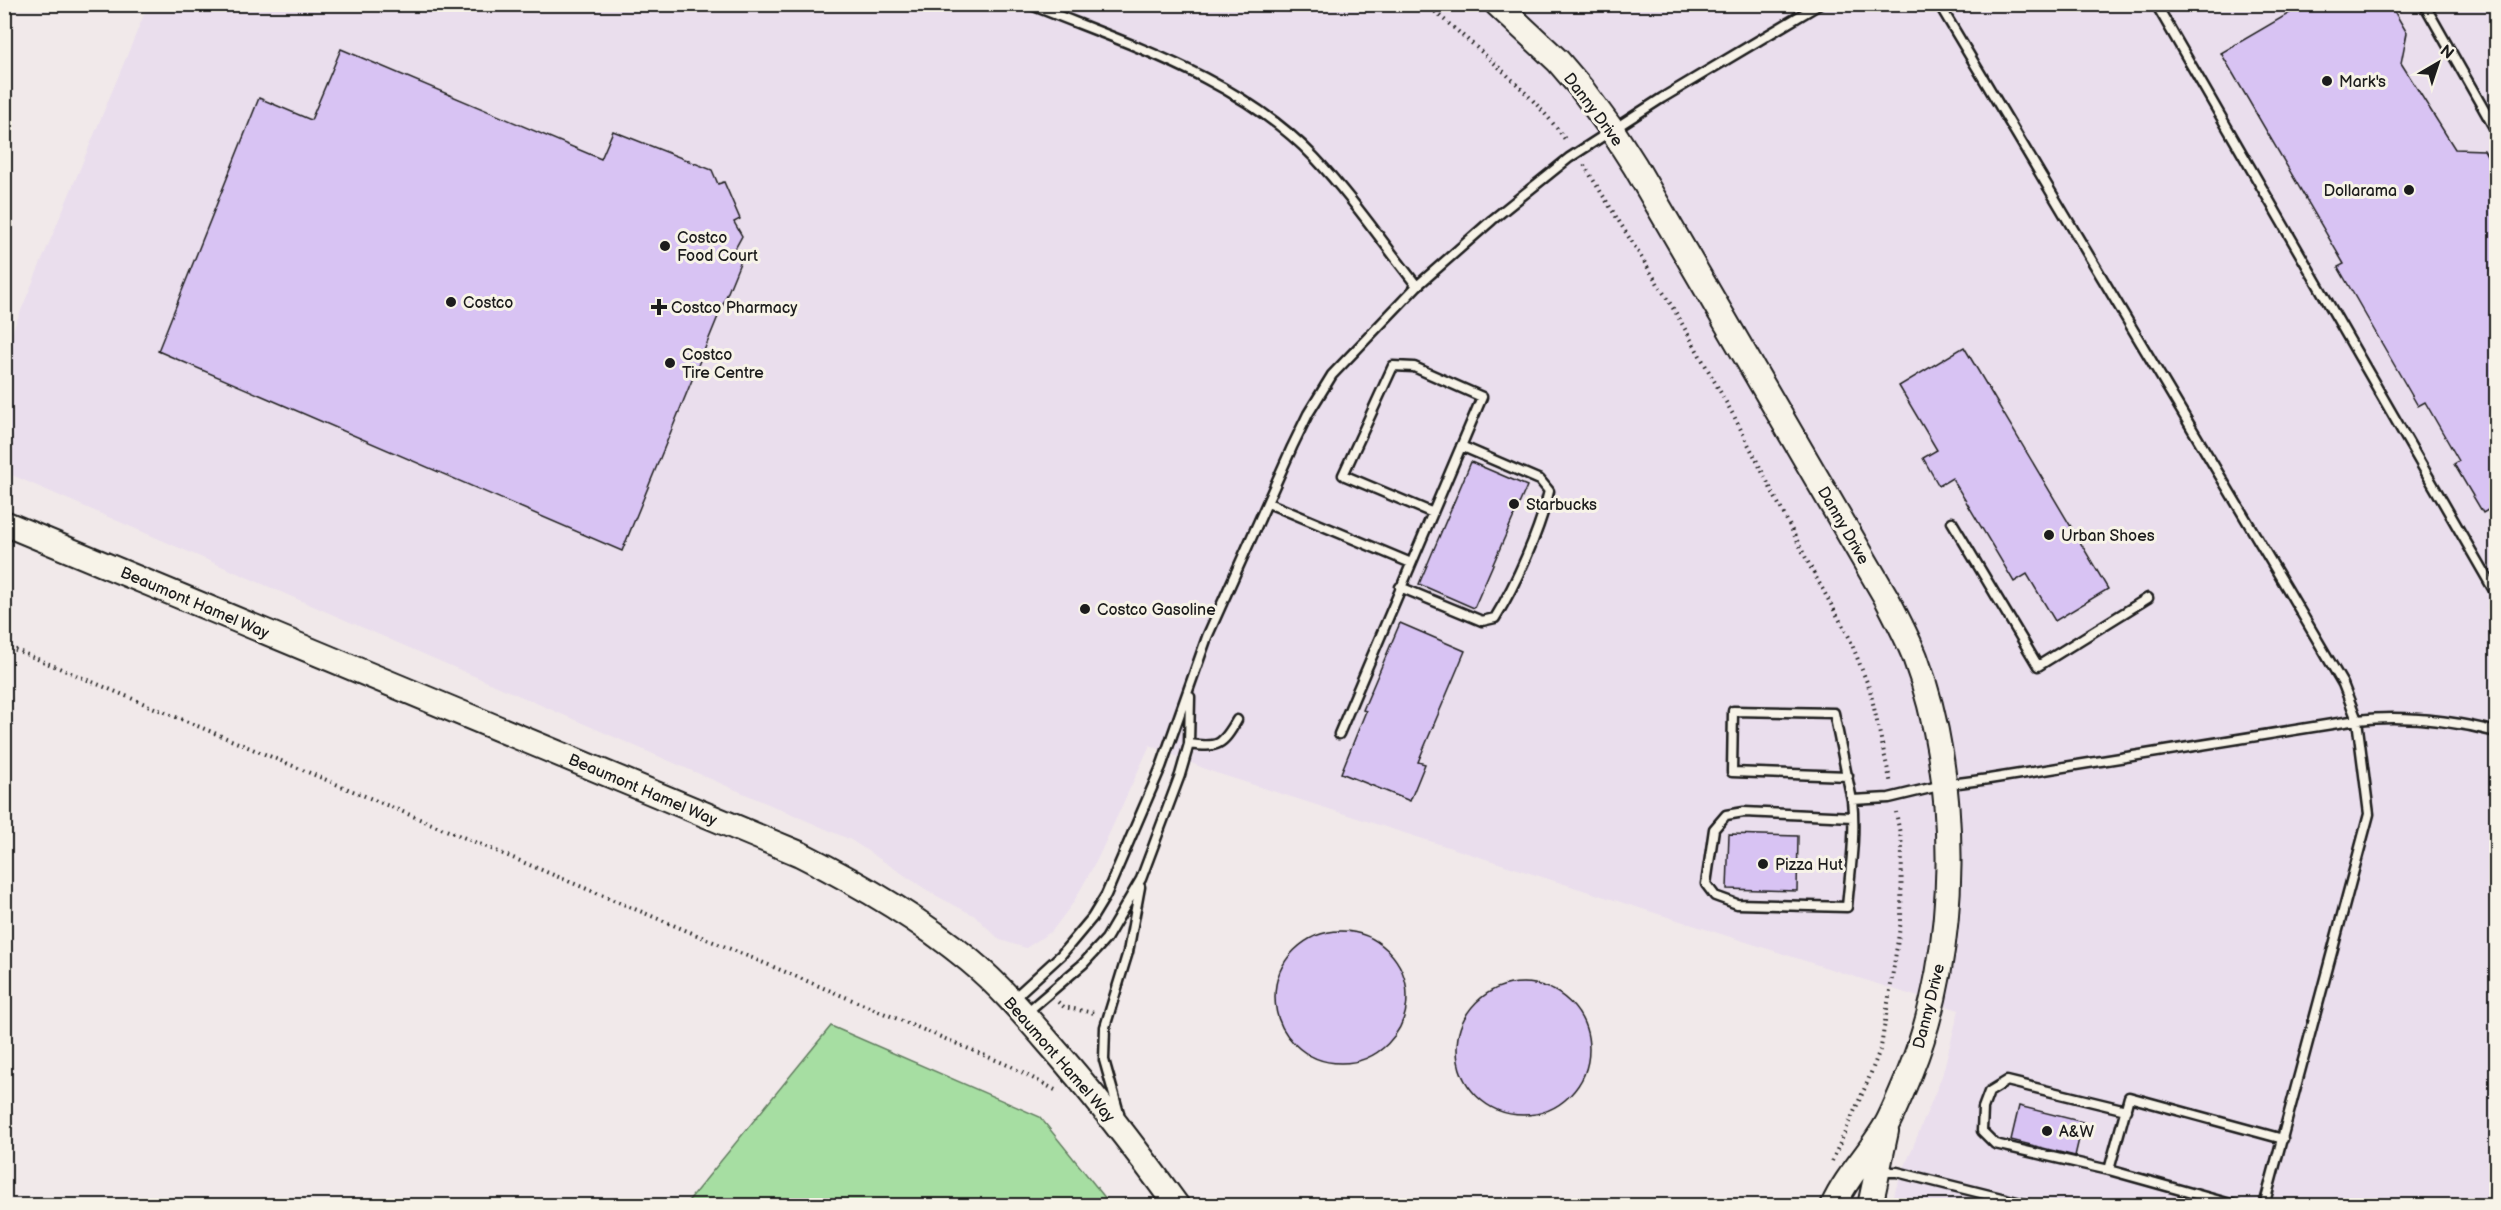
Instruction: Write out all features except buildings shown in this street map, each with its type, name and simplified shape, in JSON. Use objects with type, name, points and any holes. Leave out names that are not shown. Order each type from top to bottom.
[{"type":"street","name":"Danny Drive","points":[[1497,4],[1558,62],[1581,88],[1635,166],[1892,608],[1914,656],[1924,687],[1943,784],[1947,820],[1945,921],[1937,982],[1931,1010],[1911,1071],[1887,1123],[1840,1189],[1833,1206]]},
{"type":"street","name":"Beaumont Hamel Way","points":[[4,523],[800,854],[858,883],[943,939],[971,962],[1018,1008],[1091,1091],[1177,1206]]},
{"type":"street","name":"Danny Drive","points":[[1870,1206],[1887,1123]]},
{"type":"lane","points":[[1029,4],[1193,73],[1254,107],[1313,156],[1417,285]]},
{"type":"lane","points":[[1018,1008],[1092,918],[1101,902],[1161,767],[1207,637],[1308,414],[1332,375],[1417,285],[1561,165],[1612,130],[1820,4]]},
{"type":"lane","points":[[1939,4],[2343,684],[2357,720],[2369,814],[2264,1206]]},
{"type":"lane","points":[[2156,4],[2496,594]]},
{"type":"lane","points":[[2424,4],[2496,131]]},
{"type":"lane","points":[[1339,734],[1400,587],[1433,513],[1482,397],[1414,367],[1393,366],[1343,475],[1433,513]]},
{"type":"lane","points":[[1400,587],[1482,621],[1495,618],[1507,600],[1545,508],[1549,490],[1540,480],[1461,446]]},
{"type":"lane","points":[[1268,503],[1411,562]]},
{"type":"lane","points":[[1952,522],[2038,666],[2148,598]]},
{"type":"lane","points":[[1130,1142],[1108,1080],[1104,1045],[1108,1012],[1128,952],[1142,879],[1189,744],[1190,688]]},
{"type":"lane","points":[[1848,776],[1732,772],[1733,711],[1834,714],[1848,776],[1852,800],[1853,818],[1847,907],[1737,904],[1715,896],[1706,884],[1714,829],[1726,815],[1744,812],[1853,818]]},
{"type":"lane","points":[[1852,800],[1889,798],[1943,784],[1989,779],[2357,720],[2388,717],[2426,719],[2469,725],[2496,732]]},
{"type":"lane","points":[[1189,744],[1212,747],[1228,736],[1237,720]]},
{"type":"lane","points":[[1018,1008],[1083,964],[1106,939],[1142,879]]},
{"type":"lane","points":[[2126,1110],[2007,1081],[1989,1092],[1983,1108],[1982,1131],[1995,1144],[2109,1170],[2238,1206]]},
{"type":"lane","points":[[2109,1170],[2129,1097],[2283,1139]]},
{"type":"lane","points":[[1877,1172],[1897,1172],[2033,1206]]},
{"type":"path","points":[[1426,4],[1505,75],[1560,132]]},
{"type":"path","points":[[1600,189],[1676,312],[1735,418],[1812,570],[1849,637],[1870,690],[1888,771]]},
{"type":"path","points":[[4,645],[1010,1066],[1048,1085],[1065,1098]]},
{"type":"path","points":[[1831,1162],[1868,1083],[1881,1047],[1901,921],[1902,845]]},
{"type":"path","points":[[1057,1002],[1064,1008],[1094,1013]]},
{"type":"shaded area","points":[[148,5],[2496,5],[2496,1205],[1889,1205],[1942,1076],[1959,1010],[1210,771],[1150,745],[1097,860],[1073,903],[1052,931],[1026,948],[1000,940],[975,916],[933,894],[851,840],[5,472],[5,349]]},
{"type":"green space","points":[[831,1026],[1040,1117],[1111,1205],[685,1205]]},
{"type":"place","name":"Mark's","points":[[2327,81]]},
{"type":"place","name":"Dollarama","points":[[2409,190]]},
{"type":"place","name":"Costco Food Court","points":[[665,246]]},
{"type":"place","name":"Costco","points":[[451,302]]},
{"type":"place","name":"Costco Pharmacy","points":[[659,307]]},
{"type":"place","name":"Costco Tire Centre","points":[[670,363]]},
{"type":"place","name":"Starbucks","points":[[1514,504]]},
{"type":"place","name":"Urban Shoes","points":[[2049,535]]},
{"type":"place","name":"Costco Gasoline","points":[[1085,609]]},
{"type":"place","name":"Pizza Hut","points":[[1763,864]]},
{"type":"place","name":"A&W","points":[[2047,1131]]}]
